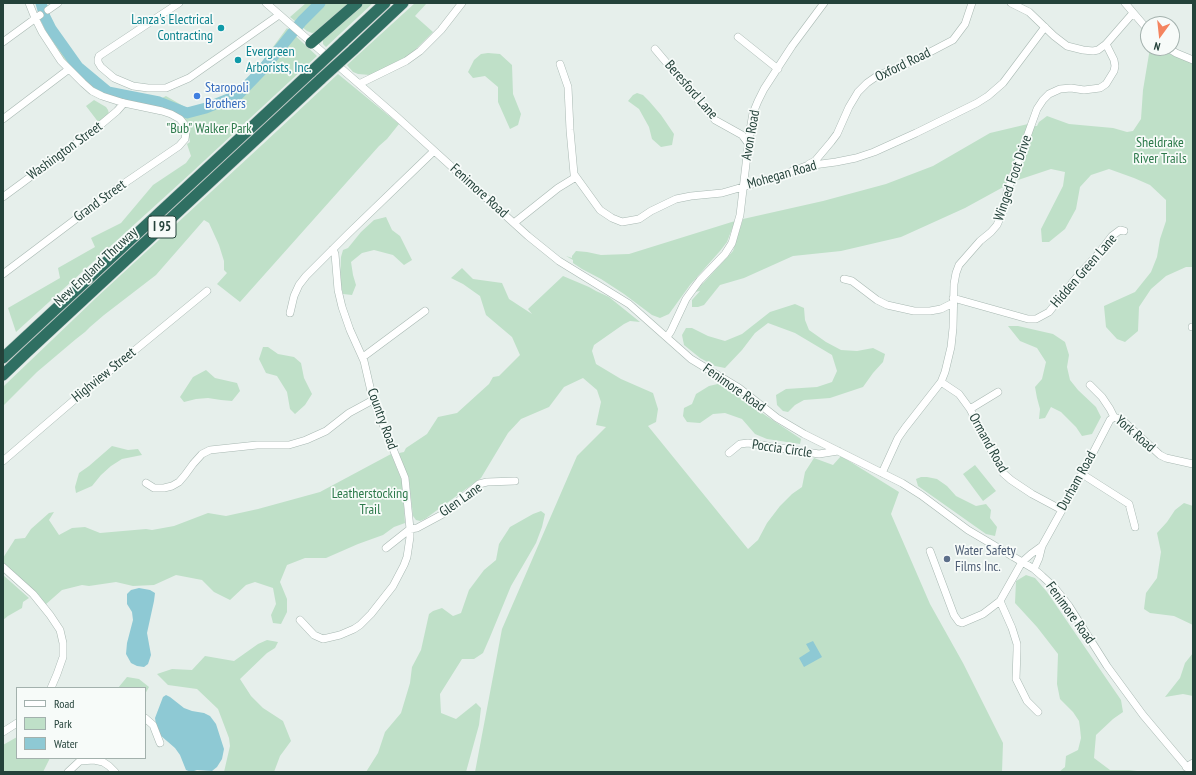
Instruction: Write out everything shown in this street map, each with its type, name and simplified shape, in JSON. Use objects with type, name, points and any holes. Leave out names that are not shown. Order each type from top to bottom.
[{"type":"highway","points":[[311,43],[357,3]]},
{"type":"highway","name":"New England Thruway","points":[[3,358],[385,3]]},
{"type":"highway","name":"New England Thruway","points":[[3,375],[403,3]]},
{"type":"street","points":[[29,3],[38,17],[42,32],[69,69],[83,84],[102,96],[124,103]]},
{"type":"street","points":[[48,10],[58,3]]},
{"type":"street","points":[[179,3],[103,53],[99,56],[98,62],[114,78],[133,86],[166,88],[189,78],[279,15]]},
{"type":"street","name":"Fenimore Road","points":[[266,3],[359,84],[528,236],[559,261],[629,304],[691,359],[739,388],[777,418],[804,434],[902,483],[921,495],[968,530],[1034,569],[1054,587],[1069,606],[1107,666],[1134,703],[1188,769]]},
{"type":"street","points":[[359,84],[406,60],[420,51],[441,30],[462,3]]},
{"type":"street","name":"Avon Road","points":[[667,337],[686,299],[700,280],[725,254],[732,243],[740,215],[748,142],[753,113],[764,89],[792,46],[824,3]]},
{"type":"street","name":"Oxford Road","points":[[806,166],[815,161],[832,142],[852,102],[858,92],[867,83],[877,76],[911,62],[953,40],[965,24],[972,3]]},
{"type":"street","points":[[1011,3],[1029,12],[1054,36],[1067,46],[1093,52],[1106,44],[1133,13]]},
{"type":"street","points":[[1125,3],[1140,21]]},
{"type":"street","points":[[3,42],[38,17]]},
{"type":"street","name":"Mohegan Road","points":[[576,177],[600,210],[612,218],[622,222],[640,219],[651,211],[676,199],[722,193],[774,178],[806,166],[856,158],[874,152],[977,103],[988,96],[1003,83],[1045,27]]},
{"type":"street","points":[[738,37],[778,69]]},
{"type":"street","name":"Winged Foot Drive","points":[[882,473],[898,438],[941,382],[951,347],[954,284],[959,265],[980,241],[997,225],[1003,211],[1007,192],[1037,109],[1049,94],[1060,90],[1071,88],[1084,90],[1100,88],[1106,84],[1114,71],[1115,66],[1114,60],[1106,44]]},
{"type":"street","name":"Beresford Lane","points":[[655,49],[715,120],[742,135],[748,142]]},
{"type":"street","points":[[1180,55],[1193,60]]},
{"type":"street","points":[[514,223],[558,188],[576,177],[574,174],[572,158],[568,87],[560,64]]},
{"type":"street","points":[[3,119],[69,69]]},
{"type":"street","name":"Grand Street","points":[[3,274],[113,191],[179,146],[185,139],[186,131],[184,124],[180,119],[162,111],[124,103]]},
{"type":"street","name":"Washington Street","points":[[3,197],[98,128],[124,103]]},
{"type":"street","points":[[290,313],[294,296],[299,285],[306,276],[434,151]]},
{"type":"street","name":"Hidden Green Lane","points":[[953,301],[1028,319],[1036,319],[1049,312],[1112,236],[1120,230],[1124,231]]},
{"type":"street","name":"Country Road","points":[[300,620],[314,635],[323,638],[340,635],[360,625],[371,614],[393,586],[407,556],[410,530],[405,478],[373,400],[363,357],[342,307],[338,290],[335,254],[333,249]]},
{"type":"street","points":[[844,279],[852,281],[877,300],[894,307],[914,311],[930,311],[941,308],[953,301]]},
{"type":"street","name":"Highview Street","points":[[3,461],[206,291]]},
{"type":"street","points":[[363,357],[425,312]]},
{"type":"street","name":"Ormand Road","points":[[941,382],[959,394],[970,409],[1003,473],[1032,494],[1062,510]]},
{"type":"street","name":"York Road","points":[[1090,385],[1102,397],[1114,417],[1122,420],[1160,455],[1166,458],[1193,464]]},
{"type":"street","points":[[970,409],[998,392]]},
{"type":"street","points":[[146,483],[154,488],[172,486],[182,479],[202,454],[210,450],[257,445],[289,446],[306,440],[326,431],[349,413],[373,400]]},
{"type":"street","name":"Durham Road","points":[[1034,569],[1042,546],[1110,420],[1114,417]]},
{"type":"street","name":"Poccia Circle","points":[[729,453],[740,444],[748,443],[792,449],[815,454],[838,451]]},
{"type":"street","points":[[1082,474],[1129,504],[1135,527]]},
{"type":"street","name":"Glen Lane","points":[[386,548],[410,530],[417,528],[443,514],[479,484],[487,482],[514,481]]},
{"type":"street","name":"Durham Road","points":[[1022,562],[1042,546]]},
{"type":"street","points":[[930,551],[954,615],[958,622],[962,623],[983,614],[1000,602],[1022,562]]},
{"type":"street","points":[[3,567],[33,594],[60,630],[63,643],[63,657],[51,687]]},
{"type":"street","points":[[1000,602],[1012,628],[1017,644],[1016,679],[1027,701],[1038,712]]},
{"type":"street","points":[[146,719],[153,725],[160,743]]},
{"type":"street","points":[[3,732],[16,724]]},
{"type":"street","points":[[68,772],[82,760],[103,762],[115,772]]},
{"type":"street","points":[[1188,769],[1193,763]]},
{"type":"green space","points":[[306,3],[350,3],[317,32],[312,33],[307,31],[290,17]]},
{"type":"green space","points":[[363,3],[373,3],[326,47],[323,44],[324,37]]},
{"type":"green space","points":[[415,3],[427,3],[415,16],[433,32],[411,54],[396,63],[370,75],[353,72],[347,65]]},
{"type":"green space","name":"\"Bub\" Walker Park","points":[[48,12],[49,20],[79,65],[110,88],[160,99],[166,96],[190,110],[238,91],[255,75],[256,70],[287,28],[317,56],[16,332],[8,308],[60,278],[58,268],[95,247],[91,238],[121,223],[153,185],[186,163],[191,156],[187,144],[190,142],[186,122],[105,96],[77,76],[62,56],[44,27],[44,18]]},
{"type":"green space","points":[[481,54],[500,54],[512,65],[513,94],[521,114],[518,125],[510,129],[498,102],[498,87],[485,76],[473,78],[468,72],[474,60]]},
{"type":"green space","name":"Sheldrake River Trails","points":[[1149,56],[1175,56],[1193,64],[1193,267],[1186,267],[1166,276],[1151,289],[1139,307],[1138,331],[1125,342],[1117,339],[1106,327],[1104,306],[1135,292],[1151,272],[1157,257],[1160,239],[1166,221],[1166,200],[1150,185],[1109,169],[1091,175],[1080,187],[1076,209],[1065,229],[1049,242],[1042,242],[1041,229],[1063,186],[1065,172],[1051,169],[1018,180],[1034,126],[1037,126],[1039,122],[1047,116],[1069,124],[1113,128],[1127,132],[1133,131],[1141,119],[1143,90]]},
{"type":"green space","points":[[338,74],[399,124],[240,302],[217,284],[227,273],[224,270],[224,261],[219,245],[209,223],[204,220],[156,275],[104,315],[37,372],[3,406],[3,387],[7,383],[97,297]]},
{"type":"green space","points":[[637,93],[643,95],[649,101],[674,134],[672,145],[661,147],[652,139],[649,127],[639,109],[628,101]]},
{"type":"green space","points":[[94,100],[106,107],[109,114],[99,123],[86,106]]},
{"type":"green space","points":[[1028,124],[1007,185],[965,208],[901,237],[841,251],[793,256],[744,278],[720,285],[704,305],[692,307],[692,300],[700,291],[695,292],[733,251],[743,219],[823,201],[886,184],[933,166],[990,133]]},
{"type":"green space","points":[[386,217],[392,230],[400,236],[412,260],[404,265],[393,255],[374,250],[362,253],[351,262],[356,285],[352,295],[343,294],[340,281],[341,257],[343,250],[348,248],[361,232],[374,220]]},
{"type":"green space","points":[[735,221],[727,242],[690,285],[669,314],[660,318],[652,315],[624,294],[582,269],[573,263],[573,260],[566,256],[572,258],[576,251],[601,255],[629,254]]},
{"type":"green space","points":[[462,268],[473,279],[502,283],[509,299],[532,314],[528,309],[563,276],[609,297],[640,322],[630,321],[624,324],[594,345],[592,351],[596,364],[621,379],[653,393],[658,409],[656,422],[648,426],[748,549],[758,540],[767,523],[780,506],[792,494],[802,487],[805,472],[814,458],[833,465],[841,456],[899,492],[891,514],[930,604],[963,663],[1003,743],[1002,772],[475,772],[502,629],[577,456],[606,427],[596,425],[601,402],[597,390],[583,378],[564,387],[549,407],[521,419],[508,433],[481,478],[425,519],[420,521],[416,520],[413,516],[409,480],[399,453],[404,452],[406,448],[427,434],[438,417],[457,413],[489,384],[493,377],[499,376],[520,355],[512,337],[486,315],[480,296],[463,284],[451,278]]},
{"type":"green space","points":[[795,304],[804,308],[805,320],[809,330],[826,342],[841,350],[857,351],[873,348],[885,354],[883,362],[863,387],[830,398],[804,400],[795,405],[788,412],[783,411],[777,405],[776,395],[786,389],[817,387],[832,382],[837,371],[832,355],[795,333],[768,323],[755,333],[725,368],[715,366],[700,358],[684,345],[682,335],[686,328],[692,328],[708,336],[725,341],[742,334],[770,312]]},
{"type":"green space","points":[[1008,326],[1018,326],[1053,334],[1065,342],[1069,355],[1067,367],[1070,380],[1096,407],[1101,417],[1092,434],[1082,436],[1076,427],[1061,412],[1051,407],[1045,418],[1039,419],[1040,409],[1035,387],[1042,379],[1046,362],[1037,348],[1020,341]]},
{"type":"green space","points":[[263,347],[268,347],[278,354],[294,357],[301,363],[304,378],[312,394],[305,405],[295,414],[290,409],[287,392],[277,376],[266,373],[259,359]]},
{"type":"green space","points":[[206,370],[215,378],[237,383],[240,391],[232,401],[208,398],[184,402],[180,397],[193,377]]},
{"type":"green space","points":[[722,383],[744,401],[801,439],[800,444],[767,439],[755,434],[742,419],[725,413],[713,414],[700,423],[687,422],[683,416],[684,408],[692,404],[696,394],[709,386]]},
{"type":"green space","points":[[112,446],[128,450],[138,449],[142,455],[122,459],[101,475],[92,486],[76,493],[75,487],[79,473]]},
{"type":"green space","name":"Leatherstocking Trail","points":[[391,454],[402,481],[405,523],[394,527],[383,535],[326,558],[305,558],[287,565],[280,582],[287,599],[287,612],[281,624],[273,623],[271,615],[276,604],[273,588],[255,582],[246,585],[230,600],[214,592],[202,580],[176,575],[154,585],[133,586],[116,582],[89,586],[82,585],[62,590],[45,605],[35,592],[3,563],[3,558],[15,539],[25,538],[31,529],[49,513],[54,512],[49,520],[59,535],[72,528],[85,527],[100,533],[146,529],[152,530],[174,526],[208,513],[226,516],[320,492]]},
{"type":"green space","points":[[975,465],[996,491],[983,501],[963,474]]},
{"type":"green space","points":[[921,477],[937,479],[947,486],[956,496],[976,506],[986,504],[991,510],[990,518],[997,527],[995,536],[986,534],[918,486],[916,479]]},
{"type":"green space","points":[[1184,503],[1193,506],[1193,625],[1174,616],[1150,613],[1144,609],[1146,593],[1157,578],[1161,552],[1157,533],[1175,510]]},
{"type":"green space","points":[[541,511],[545,514],[536,543],[511,586],[483,653],[474,659],[462,659],[440,694],[441,713],[456,719],[476,703],[481,708],[479,725],[466,772],[366,772],[378,753],[385,732],[401,713],[410,683],[412,667],[421,650],[429,614],[442,608],[453,616],[461,613],[469,590],[484,570],[496,560],[499,544],[510,527]]},
{"type":"green space","points":[[3,575],[29,598],[23,602],[22,608],[3,620]]},
{"type":"green space","points":[[1026,575],[1035,578],[1047,592],[1121,700],[1123,712],[1096,735],[1094,758],[1110,770],[1145,772],[1059,772],[1065,767],[1066,756],[1078,750],[1081,738],[1079,721],[1073,712],[1060,699],[1057,684],[1058,654],[1037,627],[1015,603],[1016,581]]},
{"type":"green space","points":[[267,640],[278,642],[275,648],[267,653],[240,679],[251,696],[263,708],[283,721],[291,741],[280,756],[274,772],[224,772],[230,746],[229,738],[218,709],[197,689],[168,685],[157,674],[172,669],[192,670],[205,656],[234,661],[258,644]]},
{"type":"green space","points":[[1193,653],[1193,696],[1183,694],[1165,697],[1180,678],[1185,663]]},
{"type":"green space","points":[[127,677],[139,679],[149,687],[146,692],[146,687],[119,687]]},
{"type":"green space","points":[[16,738],[16,759],[50,759],[43,772],[3,772],[3,745]]},
{"type":"water","points":[[139,588],[150,590],[155,593],[147,633],[151,655],[148,664],[144,667],[131,663],[126,654],[127,643],[133,620],[132,612],[127,604],[127,594],[131,590]]},
{"type":"water","points":[[813,641],[822,657],[804,667],[799,658],[810,651],[806,644]]},
{"type":"water","points":[[166,695],[184,708],[210,716],[216,724],[224,749],[222,759],[217,767],[212,771],[197,770],[191,772],[186,770],[180,755],[175,748],[160,735],[155,718],[163,697]]},
{"type":"waterway","points":[[41,3],[45,17],[51,29],[78,67],[108,92],[159,102],[187,113],[206,108],[238,95],[263,69],[302,21],[320,3]]},
{"type":"place","name":"Lanza's Electrical Contracting","points":[[221,28]]},
{"type":"place","name":"Evergreen Arborists, Inc.","points":[[238,60]]},
{"type":"place","name":"Staropoli Brothers","points":[[197,96]]},
{"type":"place","name":"Water Safety Films Inc.","points":[[947,559]]}]
